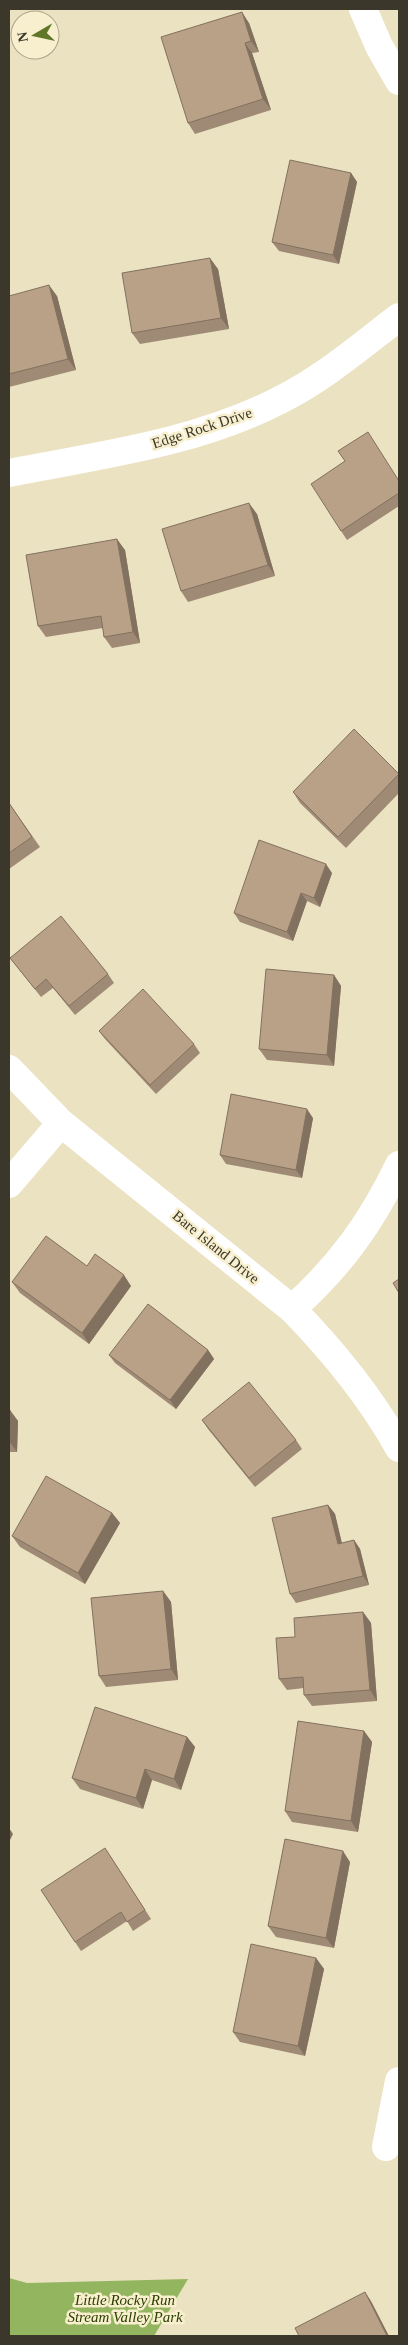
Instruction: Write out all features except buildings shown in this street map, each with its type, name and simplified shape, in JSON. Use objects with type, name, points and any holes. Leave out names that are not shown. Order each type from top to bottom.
[{"type":"street","points":[[363,9],[378,46],[399,81]]},
{"type":"street","name":"Edge Rock Drive","points":[[9,472],[149,445],[230,422],[280,400],[326,373],[399,317]]},
{"type":"street","name":"Bare Island Drive","points":[[9,1069],[61,1123],[292,1309],[323,1340],[360,1385],[382,1417],[399,1448]]},
{"type":"street","points":[[9,1184],[61,1123]]},
{"type":"street","points":[[292,1309],[346,1254],[381,1202],[399,1165]]},
{"type":"street","points":[[386,2147],[399,2081]]},
{"type":"green space","name":"Little Rocky Run Stream Valley Park","points":[[9,2278],[27,2283],[188,2279],[154,2336],[9,2336]]}]
